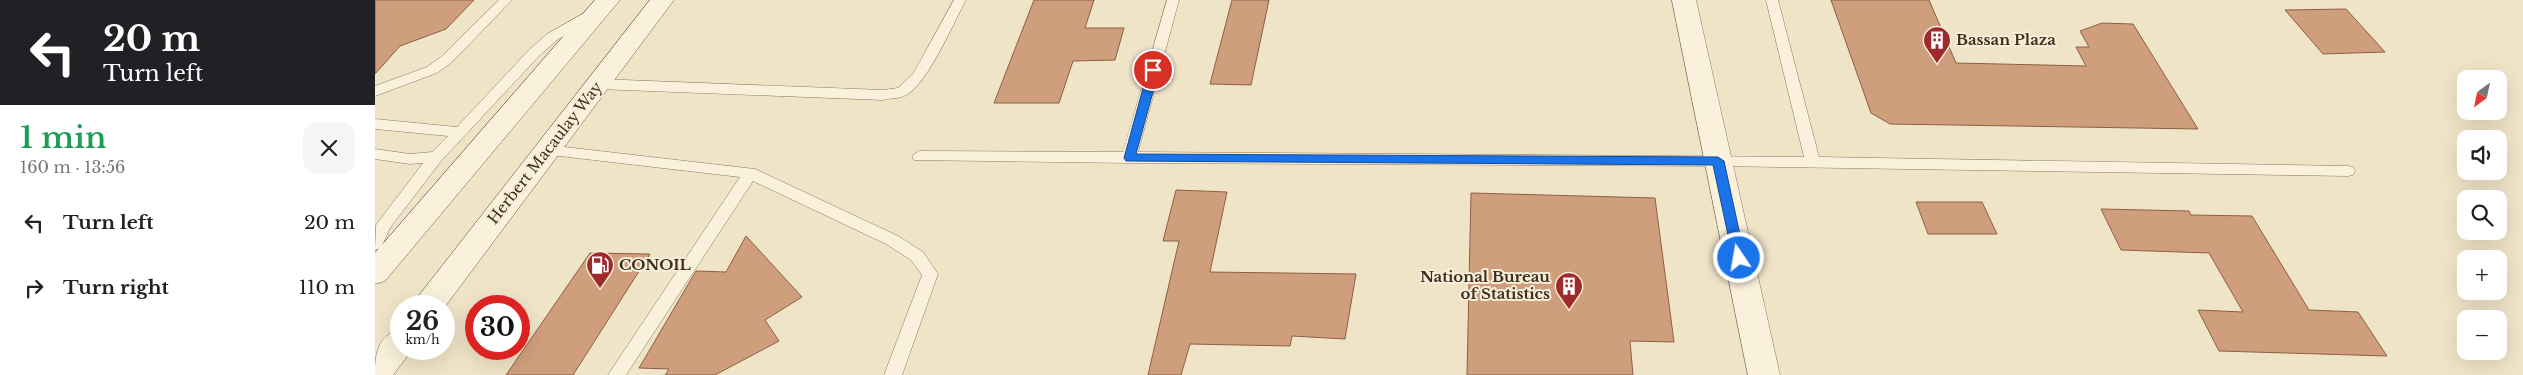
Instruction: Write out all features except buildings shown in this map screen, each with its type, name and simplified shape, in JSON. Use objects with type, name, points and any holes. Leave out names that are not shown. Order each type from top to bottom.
[{"type":"main road","name":"Herbert Macaulay Way","points":[[435,295],[662,0]]},
{"type":"main road","points":[[1684,0],[1764,375]]},
{"type":"main road","points":[[375,273],[605,3]]},
{"type":"main road","points":[[375,375],[390,355]]},
{"type":"lane","points":[[375,91],[432,70],[446,60],[506,0]]},
{"type":"lane","points":[[598,84],[883,95],[901,92],[918,77],[960,0]]},
{"type":"lane","points":[[1129,158],[1173,0]]},
{"type":"lane","points":[[1772,0],[1813,163]]},
{"type":"lane","points":[[375,244],[384,225],[436,157],[534,53],[552,37],[605,3]]},
{"type":"lane","points":[[375,124],[460,132]]},
{"type":"lane","points":[[547,150],[750,173],[892,240],[917,256],[930,274],[893,375]]},
{"type":"lane","points":[[375,154],[410,158],[436,157]]},
{"type":"lane","points":[[919,156],[1718,161],[2348,171]]},
{"type":"lane","points":[[617,375],[750,173]]},
{"type":"place","name":"Bassan Plaza","points":[[1937,64]]},
{"type":"place","name":"CONOIL","points":[[600,289]]},
{"type":"place","name":"National Bureau of Statistics","points":[[1569,310]]},
{"type":"route","points":[[1153,70],[1129,158],[1718,161],[1739,258]]}]
